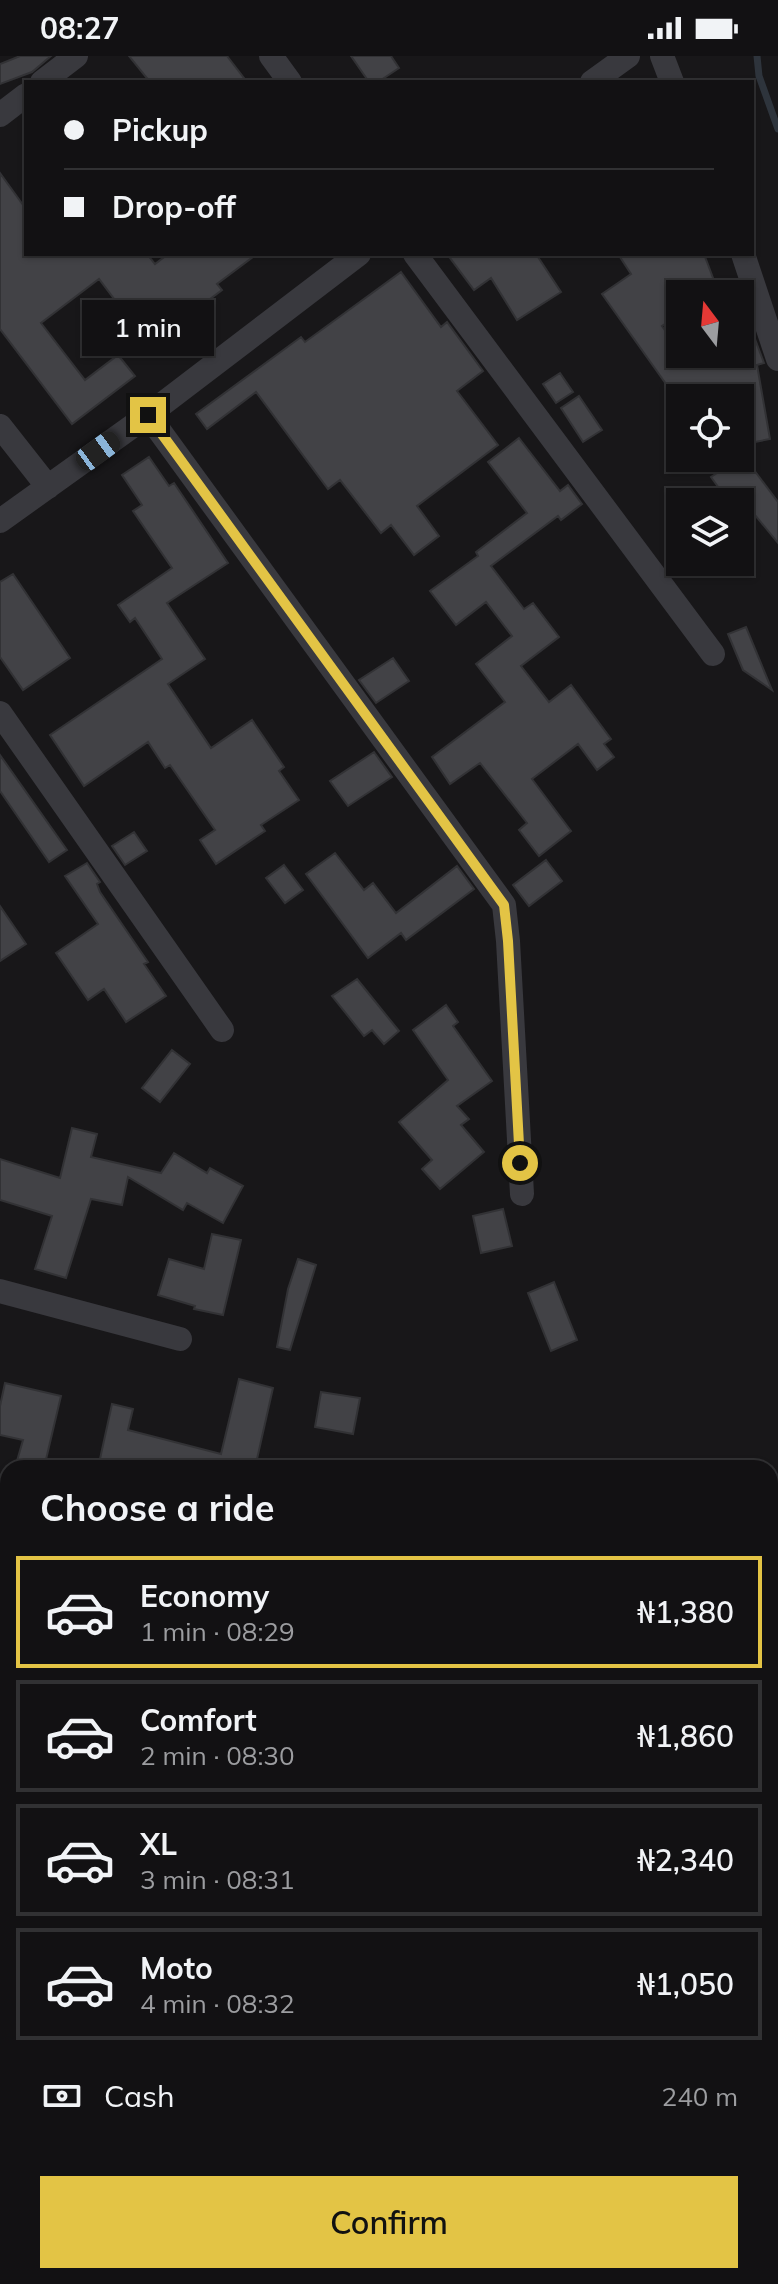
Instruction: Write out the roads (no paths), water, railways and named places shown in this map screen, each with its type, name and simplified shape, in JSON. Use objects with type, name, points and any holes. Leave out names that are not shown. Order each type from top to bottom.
[{"type":"street","points":[[45,80],[76,56]]},
{"type":"street","points":[[271,56],[289,80]]},
{"type":"street","points":[[595,80],[628,56]]},
{"type":"street","points":[[662,56],[671,80]]},
{"type":"street","points":[[0,115],[24,97]]},
{"type":"street","points":[[0,521],[148,415],[356,256]]},
{"type":"street","points":[[416,256],[713,654]]},
{"type":"street","points":[[744,256],[778,359]]},
{"type":"street","points":[[148,415],[504,905],[508,930],[522,1194]]},
{"type":"street","points":[[0,426],[48,487]]},
{"type":"street","points":[[0,713],[222,1030]]},
{"type":"street","points":[[0,1291],[180,1339]]},
{"type":"waterway","points":[[757,56],[759,76],[778,129]]}]
